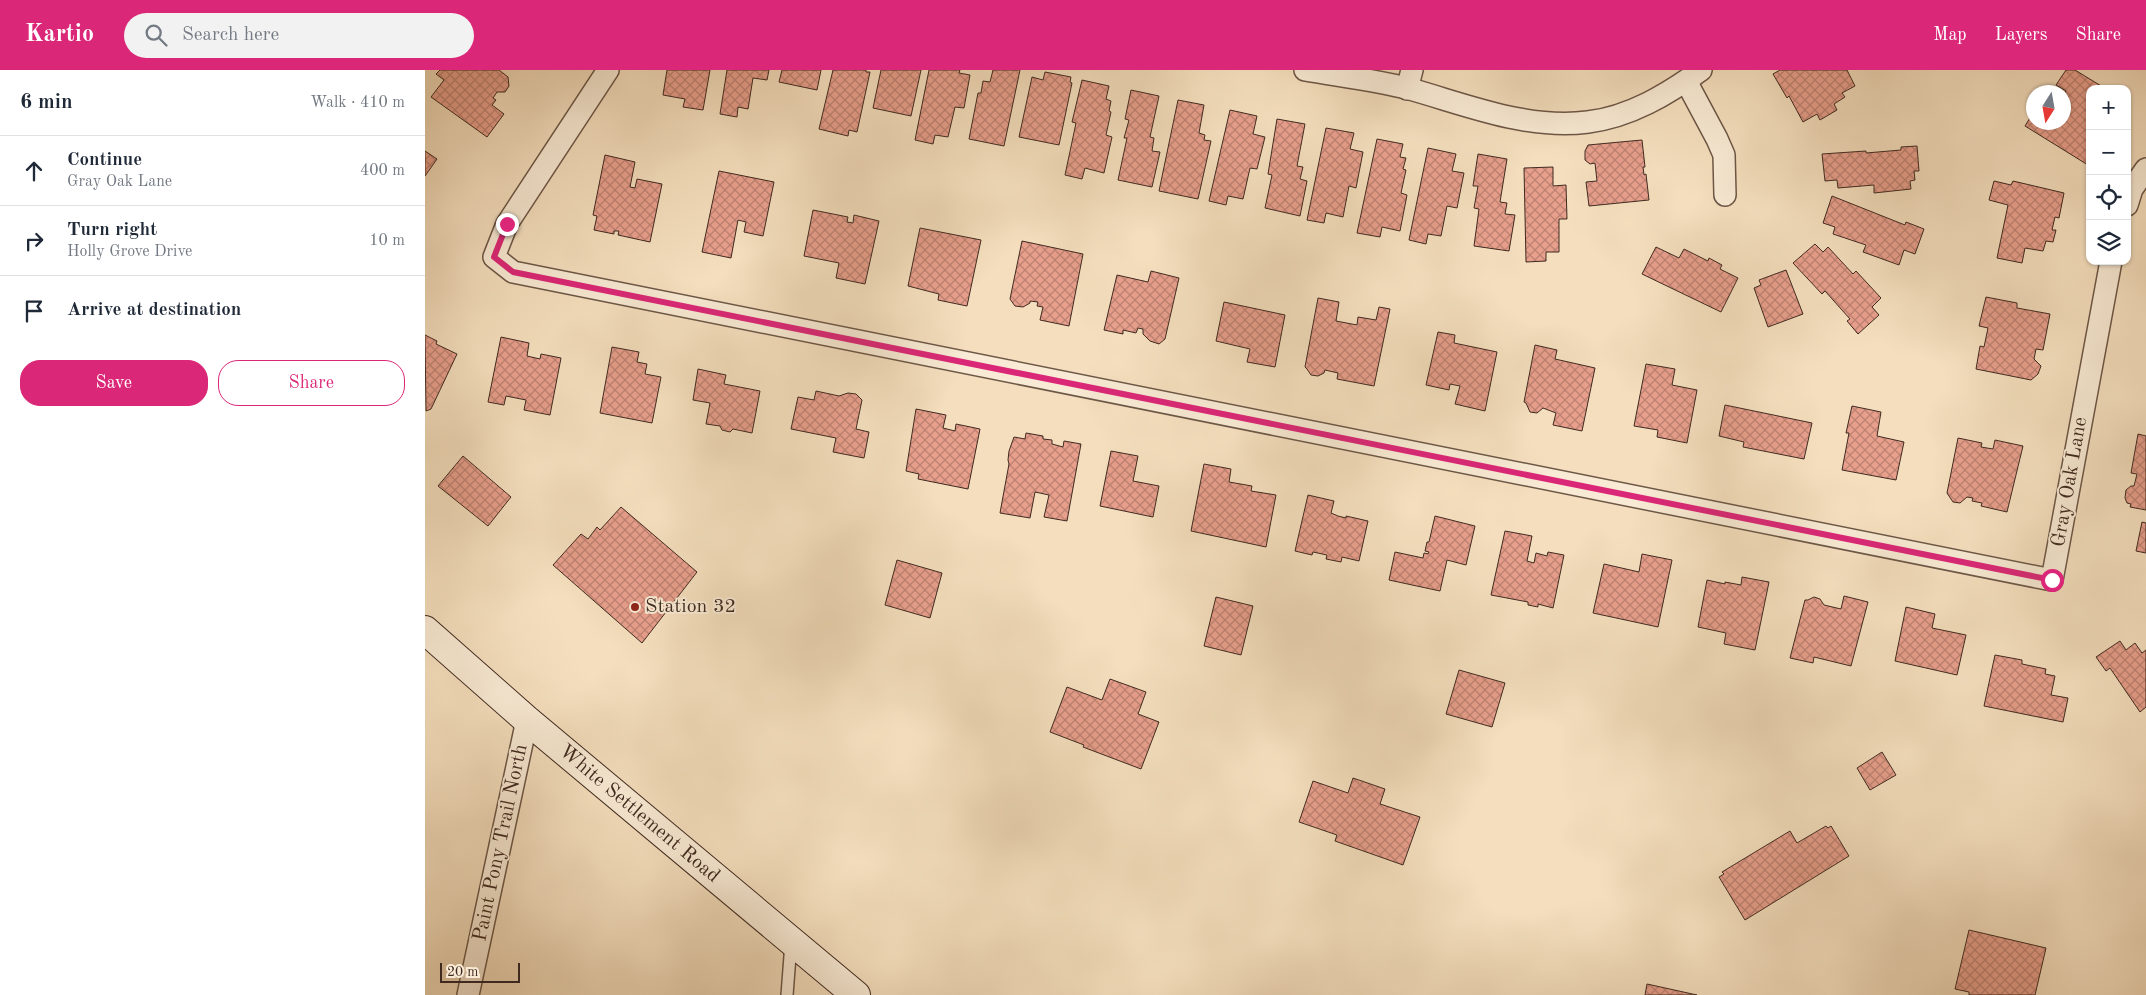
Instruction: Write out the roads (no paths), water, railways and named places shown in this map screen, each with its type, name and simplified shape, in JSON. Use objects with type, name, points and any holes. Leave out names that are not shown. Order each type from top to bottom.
[{"type":"main road","name":"White Settlement Road","points":[[425,630],[527,720],[856,995]]},
{"type":"street","name":"Gray Oak Lane","points":[[608,70],[507,224],[494,257],[513,272],[2052,580],[2110,265]]},
{"type":"street","points":[[1305,70],[1410,79],[1500,115],[1548,122],[1588,122],[1623,114],[1656,100],[1694,75],[1723,155],[1725,195]]},
{"type":"street","points":[[2131,192],[2146,169]]},
{"type":"street","name":"Paint Pony Trail North","points":[[468,995],[527,720]]},
{"type":"lane","points":[[787,995],[791,941]]},
{"type":"place","name":"Station 32","points":[[635,607]]}]
